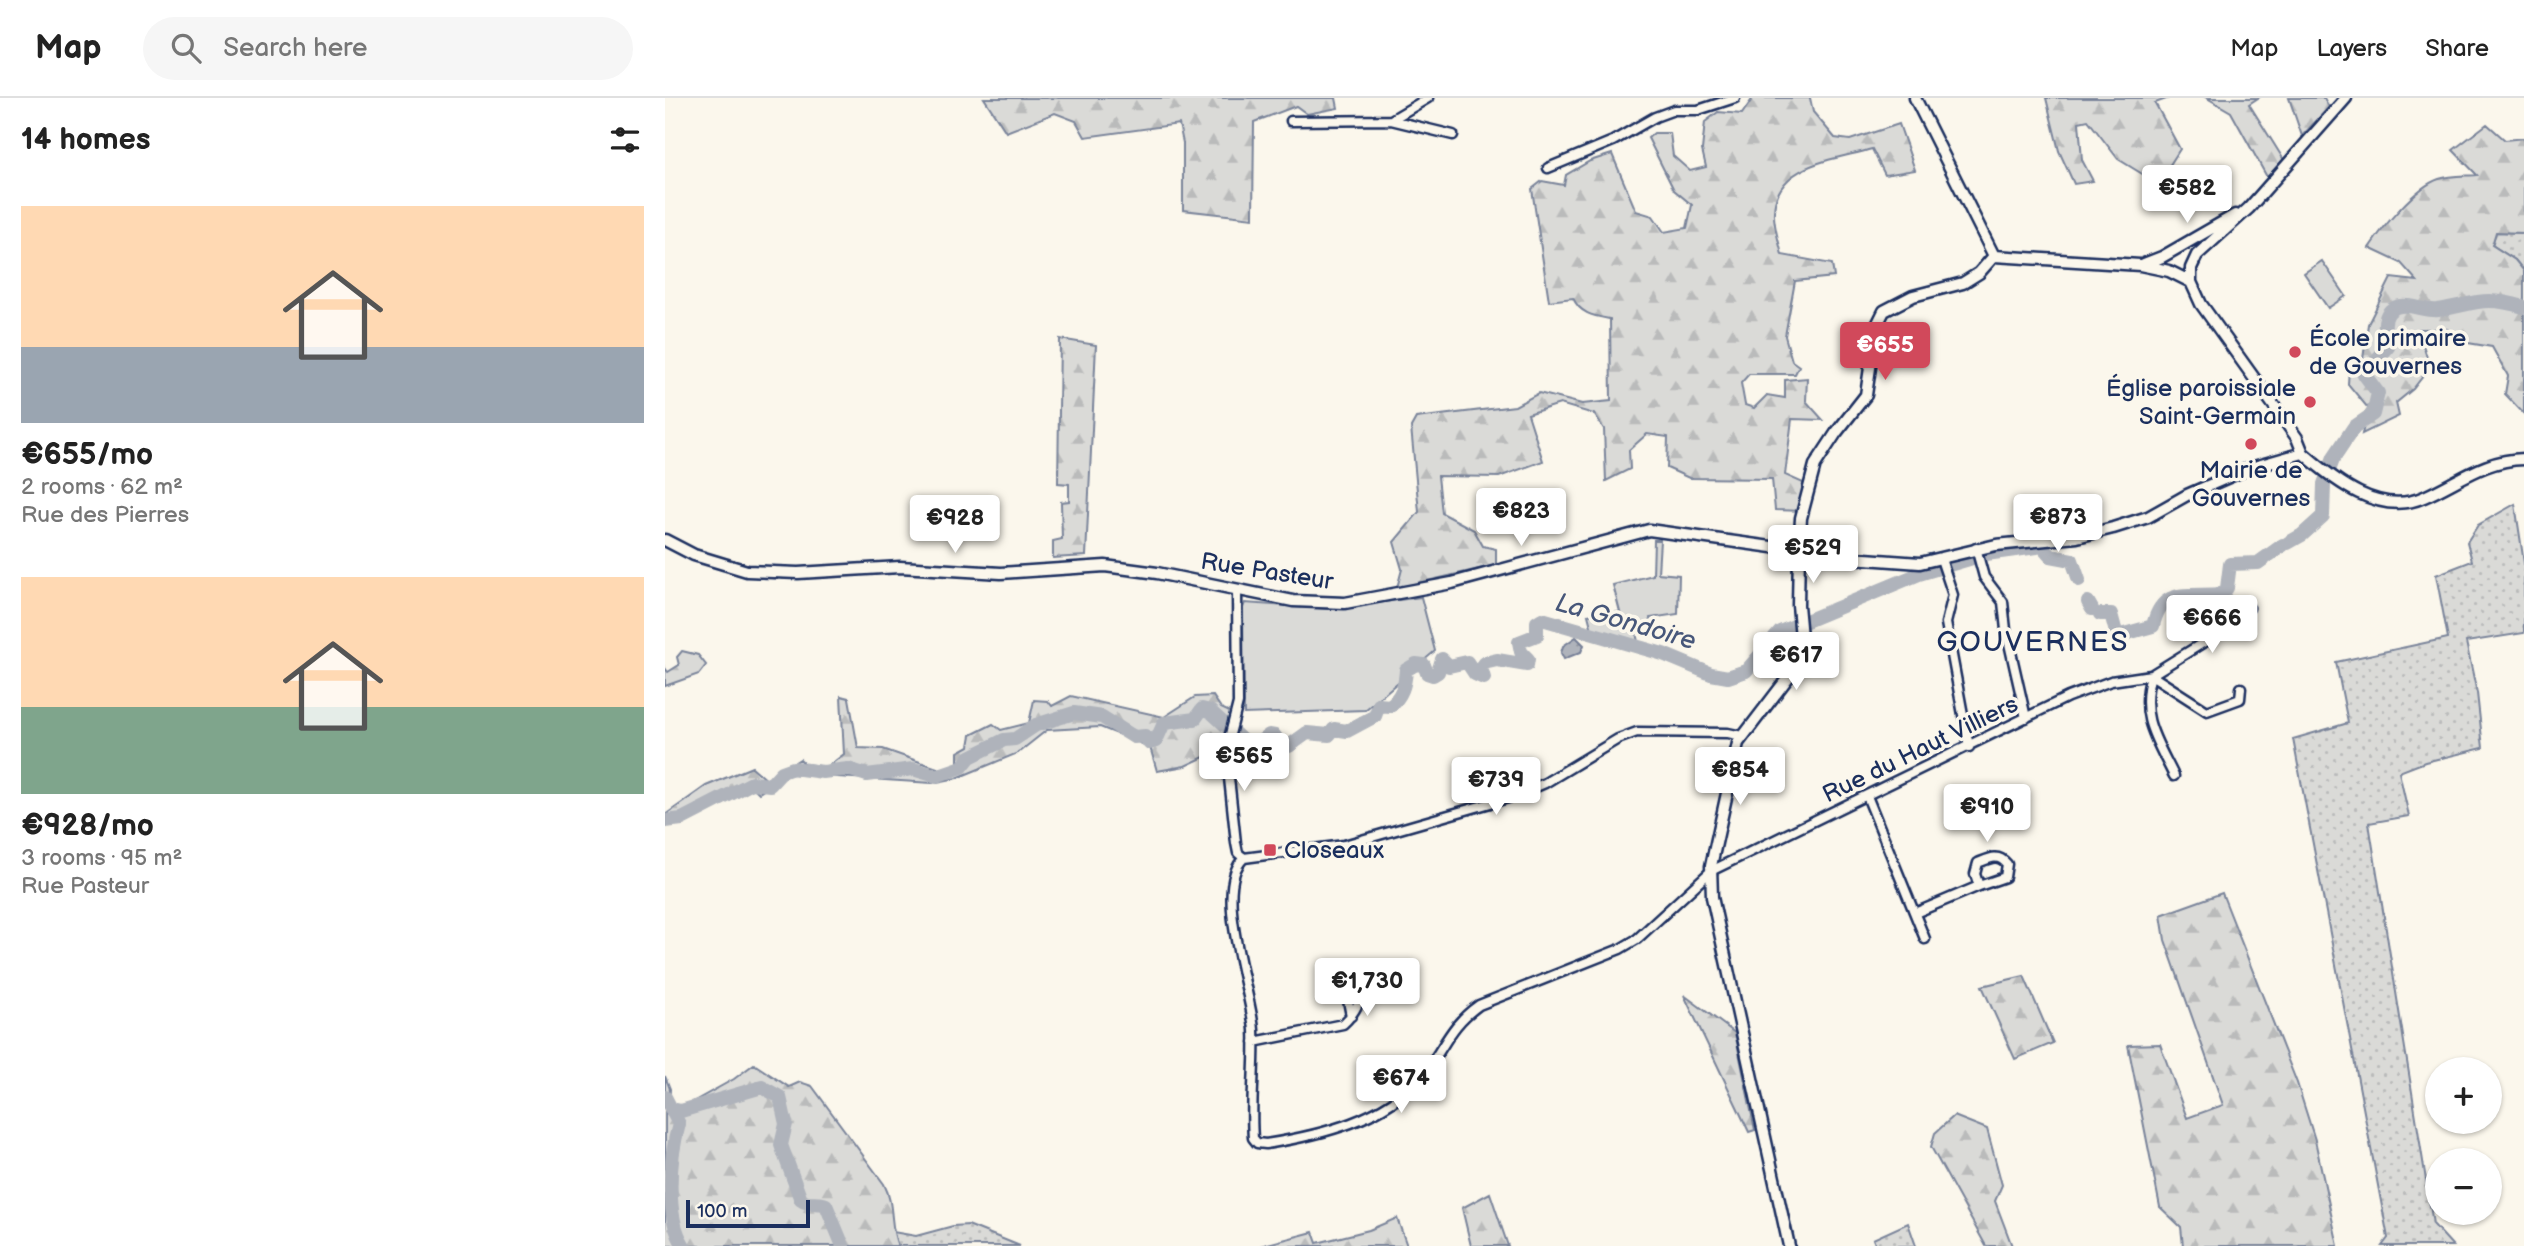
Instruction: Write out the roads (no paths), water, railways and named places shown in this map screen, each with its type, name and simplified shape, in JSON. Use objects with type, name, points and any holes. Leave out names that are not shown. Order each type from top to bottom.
[{"type":"street","points":[[1391,120],[1428,98]]},
{"type":"street","points":[[1548,168],[1613,141],[1664,114],[1687,108],[1698,110],[1735,98]]},
{"type":"street","points":[[1915,98],[1994,256]]},
{"type":"street","points":[[2346,98],[2287,167],[2197,255],[2191,268],[2191,282],[2201,304],[2297,438],[2303,453],[2374,501],[2402,503],[2422,498],[2481,466],[2524,459]]},
{"type":"street","points":[[1291,121],[1391,120],[1453,135]]},
{"type":"street","points":[[2140,265],[2162,257],[2242,212]]},
{"type":"street","points":[[1994,256],[2140,265],[2169,271],[2191,282]]},
{"type":"street","points":[[1789,1246],[1712,897],[1711,871],[1742,736],[1795,666],[1802,648],[1798,551],[1801,518],[1815,465],[1830,441],[1867,395],[1876,327],[1884,312],[1913,296],[1963,283],[1979,274],[1994,256]]},
{"type":"street","name":"Rue Pasteur","points":[[665,540],[708,560],[747,571],[798,573],[900,567],[1001,573],[1105,566],[1157,573],[1293,601],[1345,603],[1452,583],[1622,535],[1656,529],[1798,551],[1912,564],[1943,564],[1977,554],[2113,528],[2148,517],[2187,495],[2247,468],[2303,453]]},
{"type":"street","points":[[1977,554],[1984,577],[2003,602],[2006,630],[2027,718]]},
{"type":"street","points":[[1943,564],[1953,596],[1946,623],[1969,747]]},
{"type":"street","points":[[1237,591],[1238,703],[1226,750],[1238,853],[1244,858]]},
{"type":"street","points":[[2173,776],[2147,716],[2145,696],[2151,675],[2230,626],[2249,608]]},
{"type":"street","points":[[2151,675],[2207,711],[2240,699],[2241,688]]},
{"type":"street","name":"Rue du Haut Villiers","points":[[1254,1042],[1253,1131],[1257,1143],[1283,1141],[1357,1121],[1384,1109],[1420,1078],[1435,1059],[1447,1034],[1470,1011],[1501,994],[1629,944],[1711,871],[2027,718],[2111,681],[2151,675]]},
{"type":"street","points":[[1351,1016],[1338,1026],[1254,1042],[1234,919],[1234,870],[1244,858],[1344,845],[1515,796],[1545,783],[1618,738],[1637,732],[1728,733],[1742,736]]},
{"type":"street","points":[[1867,796],[1925,939]]},
{"type":"street","points":[[1915,913],[1979,886]]},
{"type":"water","points":[[1576,637],[1584,645],[1581,652],[1564,659],[1561,653],[1563,646]]},
{"type":"waterway","name":"La Gondoire","points":[[2288,543],[2302,535],[2323,516],[2324,484],[2334,457],[2354,427],[2373,414],[2378,393],[2364,374],[2388,347],[2385,323],[2390,311],[2401,306],[2438,310],[2488,301],[2524,307]]},
{"type":"waterway","name":"La Gondoire","points":[[2100,614],[2111,614],[2117,636],[2153,626],[2157,613],[2170,599],[2187,595],[2222,594],[2227,588],[2230,564],[2258,563],[2283,545]]},
{"type":"waterway","name":"La Gondoire","points":[[665,821],[682,819],[752,783],[770,785],[782,772],[793,768],[823,772],[848,769],[867,775],[913,769],[936,776],[962,767],[970,757],[1004,740],[1015,739],[1036,725],[1074,713],[1102,717],[1134,737],[1145,736],[1149,743],[1156,741],[1164,723],[1195,719],[1202,709],[1210,711],[1247,745],[1255,746],[1269,735],[1275,736],[1281,747],[1289,746],[1307,733],[1329,735],[1334,729],[1347,731],[1375,716],[1379,705],[1390,706],[1397,698],[1404,685],[1406,670],[1416,664],[1424,665],[1427,673],[1433,675],[1438,672],[1442,659],[1449,666],[1467,662],[1475,674],[1484,678],[1481,667],[1484,663],[1497,660],[1527,665],[1528,659],[1521,652],[1519,642],[1537,635],[1537,622],[1542,619],[1663,654],[1711,674],[1728,677],[1746,671],[1780,632],[1919,574],[1986,554],[2037,547]]},
{"type":"waterway","name":"La Gondoire","points":[[2043,547],[2051,556],[2072,560],[2079,580]]},
{"type":"waterway","name":"La Gondoire","points":[[2088,602],[2092,609]]},
{"type":"waterway","points":[[672,1109],[681,1111],[762,1087],[780,1097],[786,1124],[781,1145],[801,1200],[826,1205],[843,1246]]},
{"type":"waterway","points":[[665,1097],[679,1124],[671,1170],[671,1204],[678,1234],[684,1246]]},
{"type":"place","name":"École primaire de Gouvernes","points":[[2295,352]]},
{"type":"place","name":"Église paroissiale Saint-Germain","points":[[2310,402]]},
{"type":"place","name":"Mairie de Gouvernes","points":[[2251,444]]},
{"type":"place","name":"Closeaux","points":[[1270,850]]},
{"type":"district","name":"GOUVERNES","points":[[2033,641]]}]
